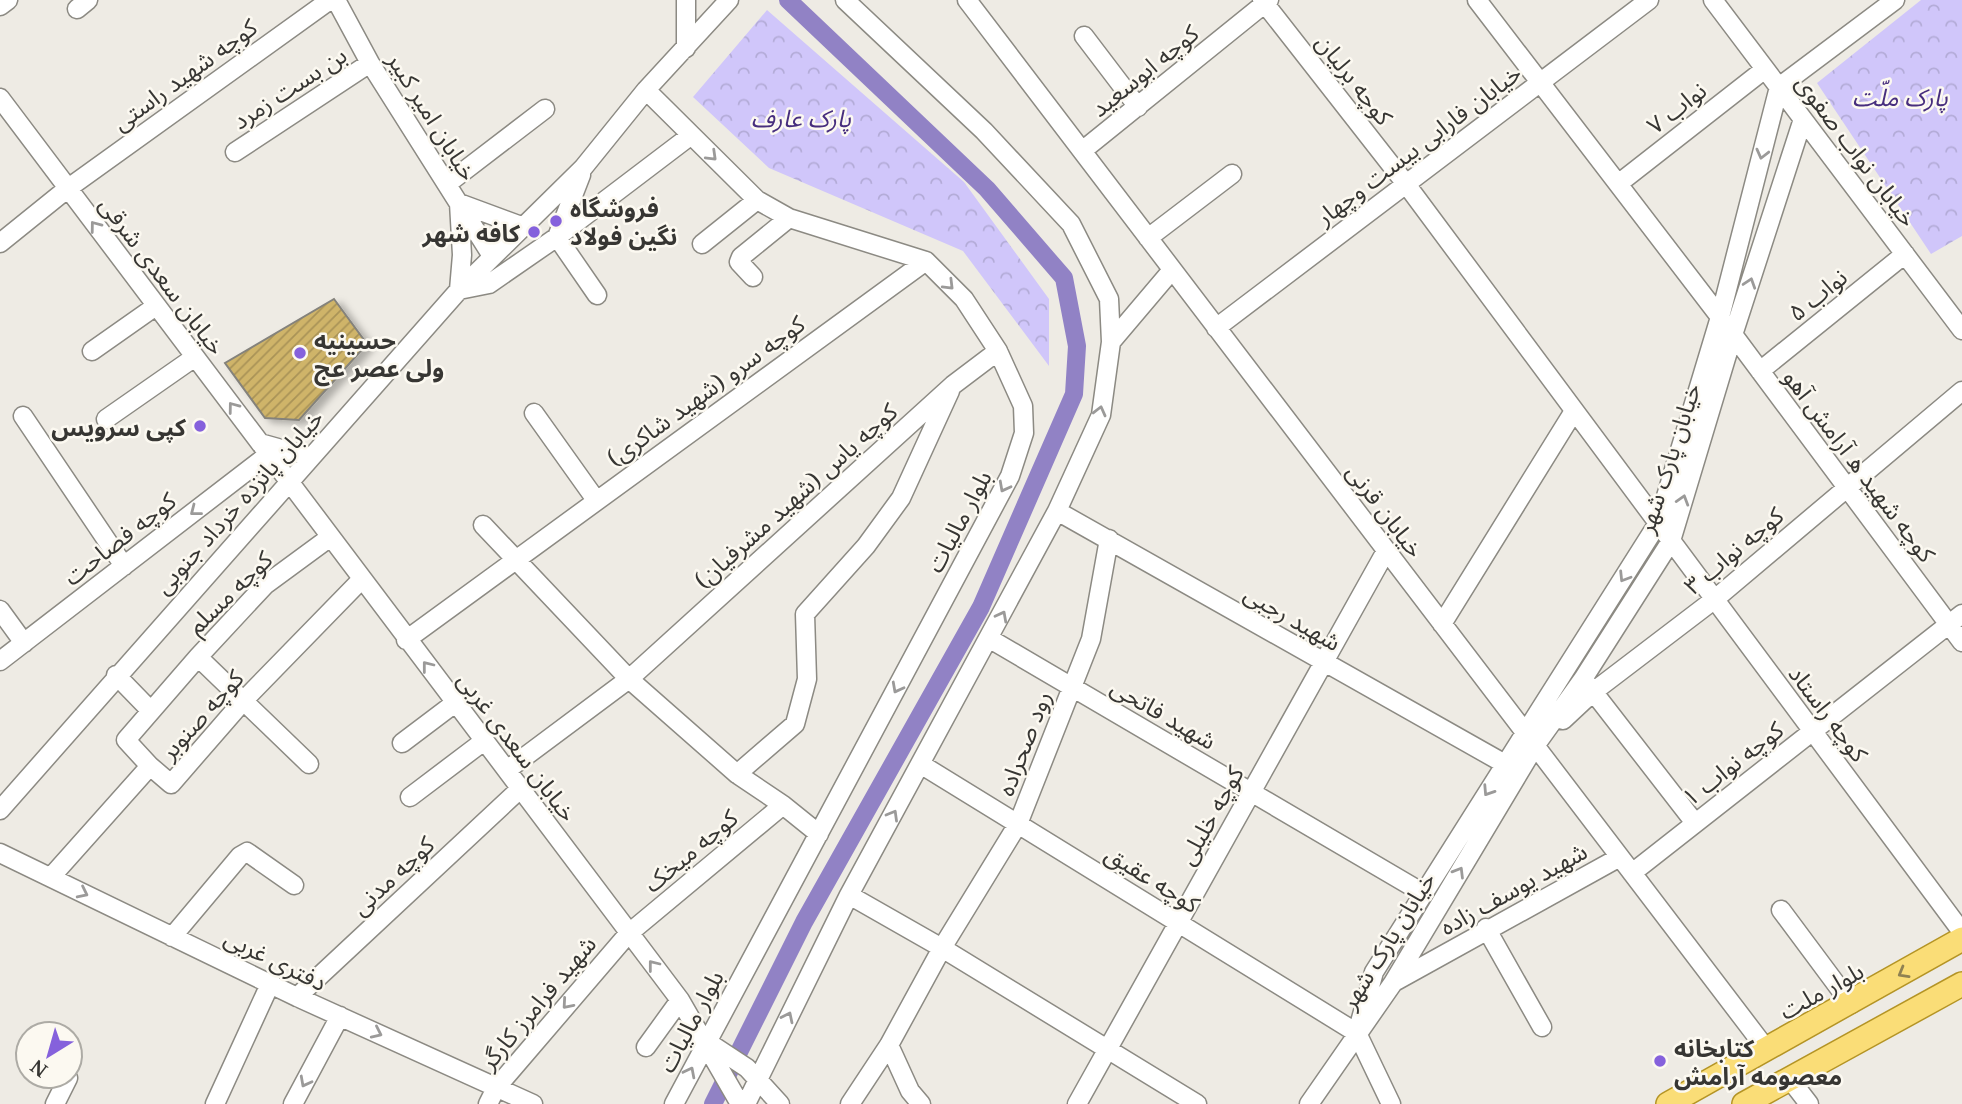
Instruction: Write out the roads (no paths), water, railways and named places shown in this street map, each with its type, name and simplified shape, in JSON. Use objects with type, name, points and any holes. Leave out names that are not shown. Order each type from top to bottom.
[{"type":"main road","name":"بلوار ملت","points":[[1668,1104],[1851,1004],[1962,939]]},
{"type":"main road","points":[[1744,1104],[1962,984]]},
{"type":"street","points":[[0,6],[8,0]]},
{"type":"street","name":"کوچه شهید راستی","points":[[0,243],[66,189],[330,0]]},
{"type":"street","name":"خیابان امیر کبیر","points":[[336,0],[370,63],[492,256]]},
{"type":"street","points":[[686,0],[686,48]]},
{"type":"street","name":"خیابان پانزده خرداد جنوبی","points":[[0,810],[116,675],[459,290],[583,169],[646,90],[729,0]]},
{"type":"street","name":"خیابان قرنی","points":[[967,0],[1767,1050]]},
{"type":"street","name":"کوچه شهید ه آرامش آهو","points":[[1477,0],[1720,317],[1847,488],[1955,619],[1962,642]]},
{"type":"street","name":"خیابان فارابی بیست وچهار","points":[[1216,328],[1649,0]]},
{"type":"street","name":"خیابان نواب صفوی","points":[[1713,0],[1962,330]]},
{"type":"street","points":[[1779,88],[1895,0]]},
{"type":"street","name":"کوچه ابوسعید","points":[[1082,151],[1265,1]]},
{"type":"street","name":"کوچه برلیان","points":[[1265,1],[1406,184],[1574,411]]},
{"type":"street","points":[[740,1101],[1057,511],[1101,415],[1111,342],[1109,299],[1071,223],[856,3]]},
{"type":"street","points":[[1084,36],[1138,107]]},
{"type":"street","name":"بن بست زمرد","points":[[235,152],[370,63]]},
{"type":"street","name":"نواب ۷","points":[[1618,184],[1765,69]]},
{"type":"street","name":"خیابان پارک شهر","points":[[1357,1033],[1393,982],[1530,740],[1658,523],[1720,317],[1779,88]]},
{"type":"street","name":"بلوار مالیات","points":[[646,90],[757,200],[789,218],[926,261],[964,299],[998,351],[1023,406],[1024,433],[1010,476],[674,1104]]},
{"type":"street","name":"خیابان سعدی شرقی","points":[[0,98],[66,189],[290,481]]},
{"type":"street","points":[[447,184],[545,109]]},
{"type":"street","name":"خیابان پارک شهر","points":[[1588,685],[1671,541],[1733,335],[1803,119]]},
{"type":"street","points":[[524,227],[459,203],[462,255],[459,290],[489,284],[557,237],[690,136]]},
{"type":"street","points":[[557,237],[583,169]]},
{"type":"street","points":[[1148,238],[1232,174]]},
{"type":"street","points":[[702,244],[757,200]]},
{"type":"street","points":[[753,277],[739,262],[741,257],[789,218]]},
{"type":"street","points":[[557,237],[597,295]]},
{"type":"street","name":"نواب ۵","points":[[1760,371],[1905,254]]},
{"type":"street","name":"کوچه سرو (شهید شاکری)","points":[[406,640],[513,559],[926,261]]},
{"type":"street","points":[[1111,342],[1172,270]]},
{"type":"street","points":[[92,351],[156,306]]},
{"type":"street","name":"کوچه یاس (شهید مشرفیان)","points":[[507,770],[629,678],[953,385],[998,351]]},
{"type":"street","points":[[106,419],[195,357]]},
{"type":"street","points":[[737,774],[795,724],[807,679],[805,614],[866,546],[901,498],[953,385]]},
{"type":"street","name":"کوچه نواب ۳","points":[[1530,740],[1588,685],[1715,599],[1962,391]]},
{"type":"street","points":[[1442,624],[1574,411]]},
{"type":"street","name":"کوچه راستاد","points":[[1574,411],[1962,932]]},
{"type":"street","points":[[534,413],[596,500]]},
{"type":"street","points":[[23,416],[124,566]]},
{"type":"street","points":[[264,449],[310,457]]},
{"type":"street","name":"کوچه فصاحت","points":[[0,661],[124,566],[264,449]]},
{"type":"street","name":"خیابان سعدی غربی","points":[[290,481],[329,538],[680,1000],[706,1041]]},
{"type":"street","name":"شهید رجبی","points":[[1057,511],[1323,664],[1506,764]]},
{"type":"street","points":[[483,525],[629,678],[737,774],[783,805],[819,834]]},
{"type":"street","name":"کوچه مسلم","points":[[150,766],[126,740],[150,710],[265,585],[329,538]]},
{"type":"street","name":"رود صحراده","points":[[850,1104],[889,1045],[942,948],[1018,824],[1091,639],[1109,539]]},
{"type":"street","name":"کوچه خلیلی","points":[[1077,1104],[1386,551]]},
{"type":"street","name":"کوچه صنوبر","points":[[51,877],[150,766],[171,784],[244,700],[361,580]]},
{"type":"street","points":[[0,610],[24,643]]},
{"type":"street","name":"کوچه نواب ۱","points":[[1632,873],[1955,619]]},
{"type":"street","name":"شهید فاتحی","points":[[990,639],[1423,893]]},
{"type":"street","points":[[198,657],[309,764]]},
{"type":"street","points":[[116,675],[150,710]]},
{"type":"street","points":[[1588,685],[1695,823]]},
{"type":"street","points":[[402,743],[455,703]]},
{"type":"street","name":"خیابان پارک شهر","points":[[1357,1033],[1374,972],[1506,764],[1530,740]]},
{"type":"street","points":[[410,797],[484,741]]},
{"type":"street","name":"کوچه عقیق","points":[[922,765],[1357,1033]]},
{"type":"street","name":"کوچه مدنی","points":[[297,998],[520,789]]},
{"type":"street","name":"کوچه میخک","points":[[628,934],[783,805]]},
{"type":"street","points":[[172,937],[247,852],[294,885]]},
{"type":"street","name":"دفتری غربی","points":[[0,853],[271,982],[297,998],[533,1104]]},
{"type":"street","name":"شهید یوسف زاده","points":[[1393,982],[1486,928],[1620,857]]},
{"type":"street","points":[[849,895],[1109,1048],[1197,1104]]},
{"type":"street","points":[[1781,910],[1851,1004]]},
{"type":"street","points":[[1486,928],[1542,1027]]},
{"type":"street","name":"شهید فرامرز کارگر","points":[[488,1104],[496,1088],[628,934]]},
{"type":"street","points":[[215,1104],[271,982]]},
{"type":"street","points":[[646,1047],[680,1000]]},
{"type":"street","points":[[293,1104],[340,1016]]},
{"type":"street","points":[[1309,1104],[1357,1033]]},
{"type":"street","points":[[1357,1033],[1391,1104]]},
{"type":"street","points":[[706,1041],[723,1060],[740,1101]]},
{"type":"street","points":[[889,1045],[910,1091],[921,1104]]},
{"type":"street","points":[[723,1060],[753,1073],[780,1104]]},
{"type":"street","points":[[1789,1079],[1809,1104]]},
{"type":"waterway","points":[[713,1104],[804,922],[981,607],[1074,394],[1077,346],[1064,278],[987,189],[788,0]]},
{"type":"place","name":"فروشگاه نگین فولاد","points":[[556,221]]},
{"type":"place","name":"کافه شهر","points":[[534,232]]},
{"type":"place","name":"حسینیه ولی عصر عج","points":[[300,353]]},
{"type":"place","name":"کپی سرویس","points":[[200,426]]},
{"type":"place","name":"کتابخانه معصومه آرامش","points":[[1660,1061]]},
{"type":"park label","name":"پارک ملّت","points":[[1900,96]]},
{"type":"park label","name":"پارک عارف","points":[[801,117]]}]
